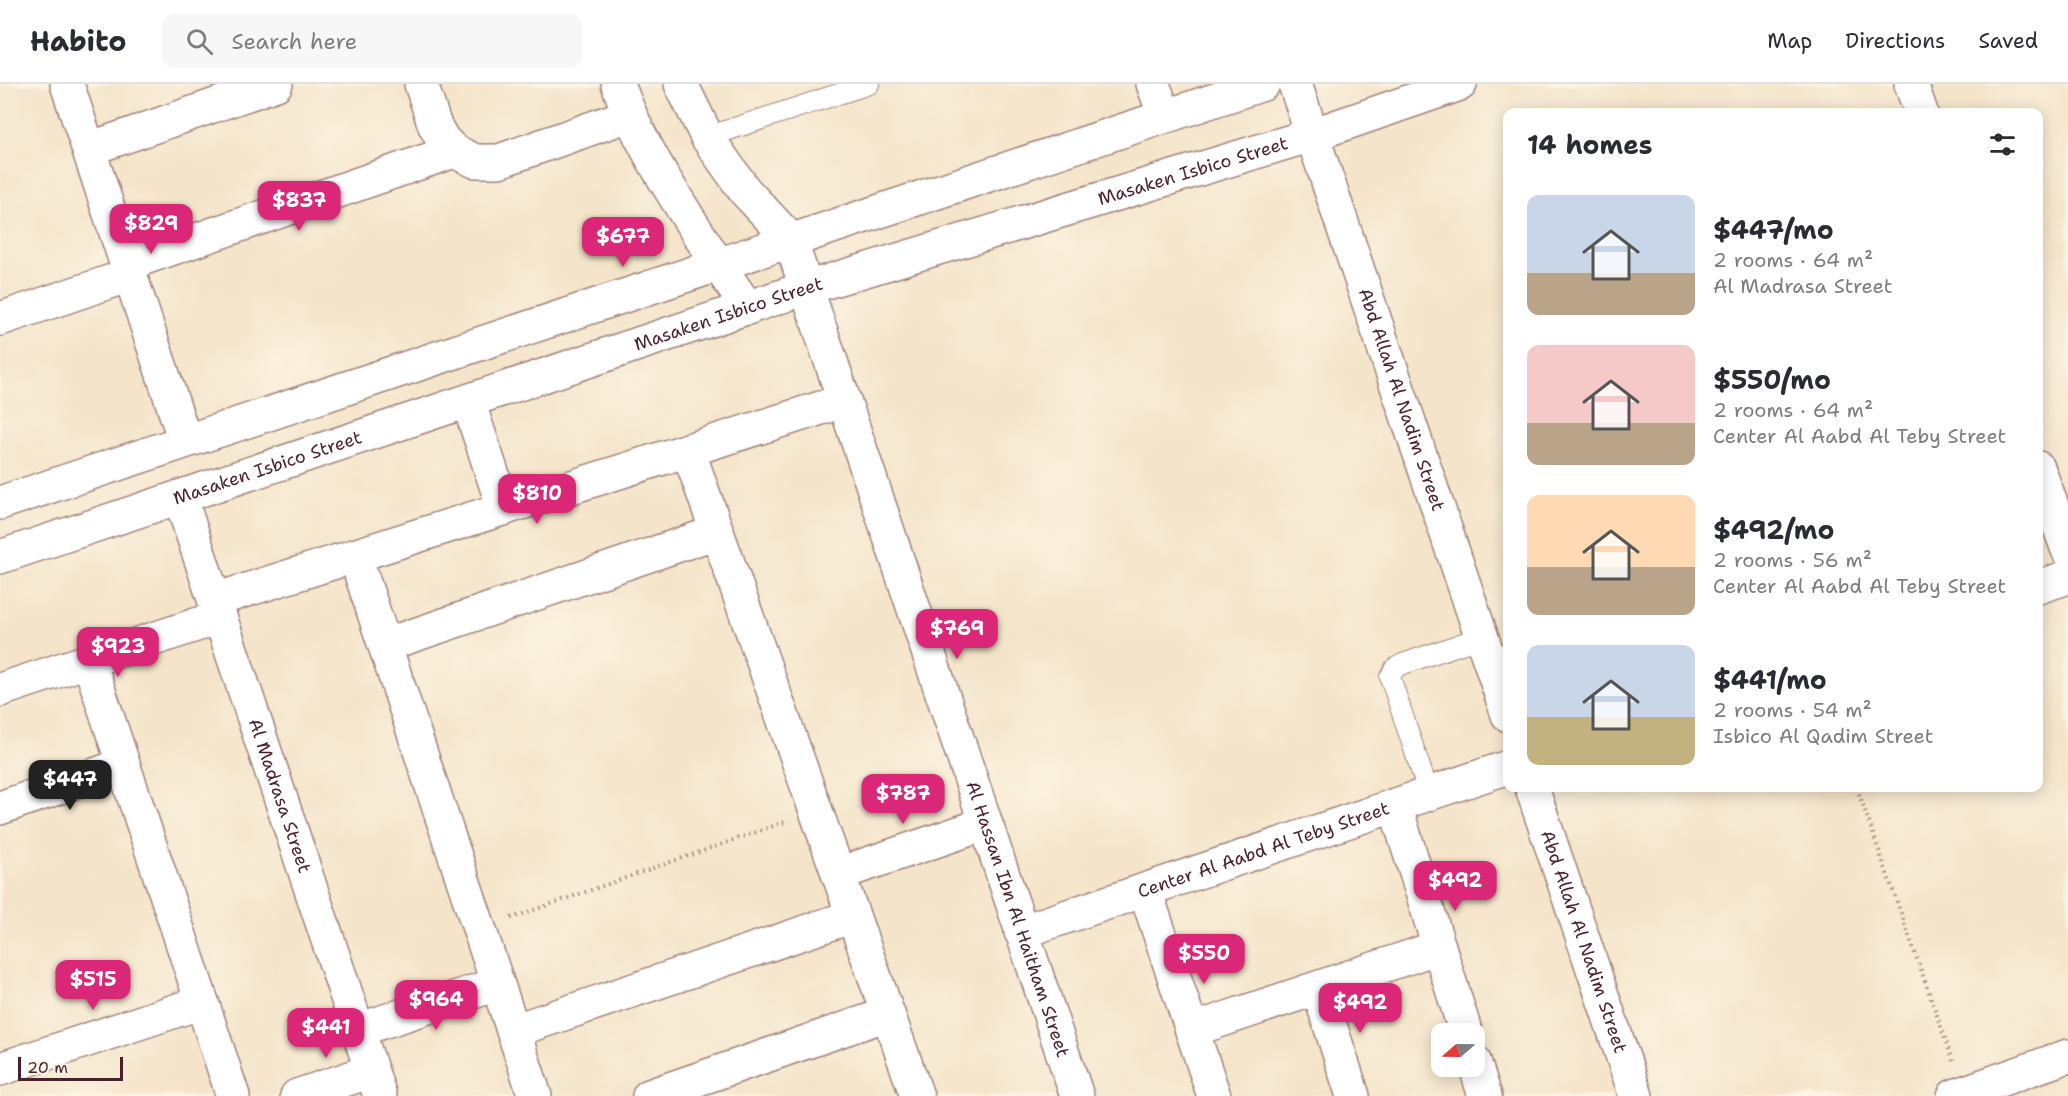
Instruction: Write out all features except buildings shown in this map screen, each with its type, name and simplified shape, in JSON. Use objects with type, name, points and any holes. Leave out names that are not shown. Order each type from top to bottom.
[{"type":"street","points":[[67,84],[185,441]]},
{"type":"street","points":[[89,149],[276,84]]},
{"type":"street","points":[[421,84],[435,126],[443,140],[454,151],[475,161],[499,161],[629,115]]},
{"type":"street","points":[[618,84],[629,115],[663,179],[748,308]]},
{"type":"street","name":"Al Hassan Ibn Al Haitham Street","points":[[681,84],[707,137],[745,191],[790,239],[1077,1096]]},
{"type":"street","points":[[1153,84],[1165,116]]},
{"type":"street","name":"Abd Allah Al Nadim Street","points":[[1295,84],[1503,701]]},
{"type":"street","name":"Masaken Isbico Street","points":[[0,556],[806,288],[1312,135],[1460,84]]},
{"type":"street","points":[[1911,84],[1920,108]]},
{"type":"street","points":[[0,503],[1250,86]]},
{"type":"street","points":[[0,319],[129,269],[454,151]]},
{"type":"street","points":[[468,401],[504,508]]},
{"type":"street","points":[[0,690],[89,661],[355,556],[843,401]]},
{"type":"street","points":[[688,450],[917,1096]]},
{"type":"street","points":[[2043,482],[2068,550]]},
{"type":"street","name":"Al Madrasa Street","points":[[180,497],[375,1084]]},
{"type":"street","points":[[385,645],[717,532]]},
{"type":"street","points":[[355,556],[535,1096]]},
{"type":"street","points":[[2043,586],[2068,578]]},
{"type":"street","points":[[89,661],[233,1096]]},
{"type":"street","points":[[0,808],[123,765]]},
{"type":"street","name":"Center Al Aabd Al Teby Street","points":[[1021,932],[1503,769]]},
{"type":"street","name":"Abd Allah Al Nadim Street","points":[[1533,792],[1635,1096]]},
{"type":"street","points":[[1395,806],[1463,1023]]},
{"type":"street","points":[[838,874],[985,824]]},
{"type":"street","points":[[1145,890],[1214,1096]]},
{"type":"street","points":[[513,1031],[853,916]]},
{"type":"street","points":[[1192,1030],[1439,947]]},
{"type":"street","points":[[358,1030],[498,984]]},
{"type":"street","points":[[1318,988],[1353,1096]]},
{"type":"street","points":[[0,1069],[202,1002]]},
{"type":"street","points":[[649,1096],[888,1014]]},
{"type":"street","points":[[1959,1094],[2068,1056]]},
{"type":"street","points":[[1479,1077],[1485,1096]]},
{"type":"street","points":[[297,1096],[375,1084]]},
{"type":"lane","points":[[707,137],[869,84]]},
{"type":"lane","points":[[1429,794],[1390,677],[1395,668],[1404,663],[1481,638]]},
{"type":"path","points":[[1858,792],[1959,1094]]},
{"type":"path","points":[[480,930],[816,812]]}]
